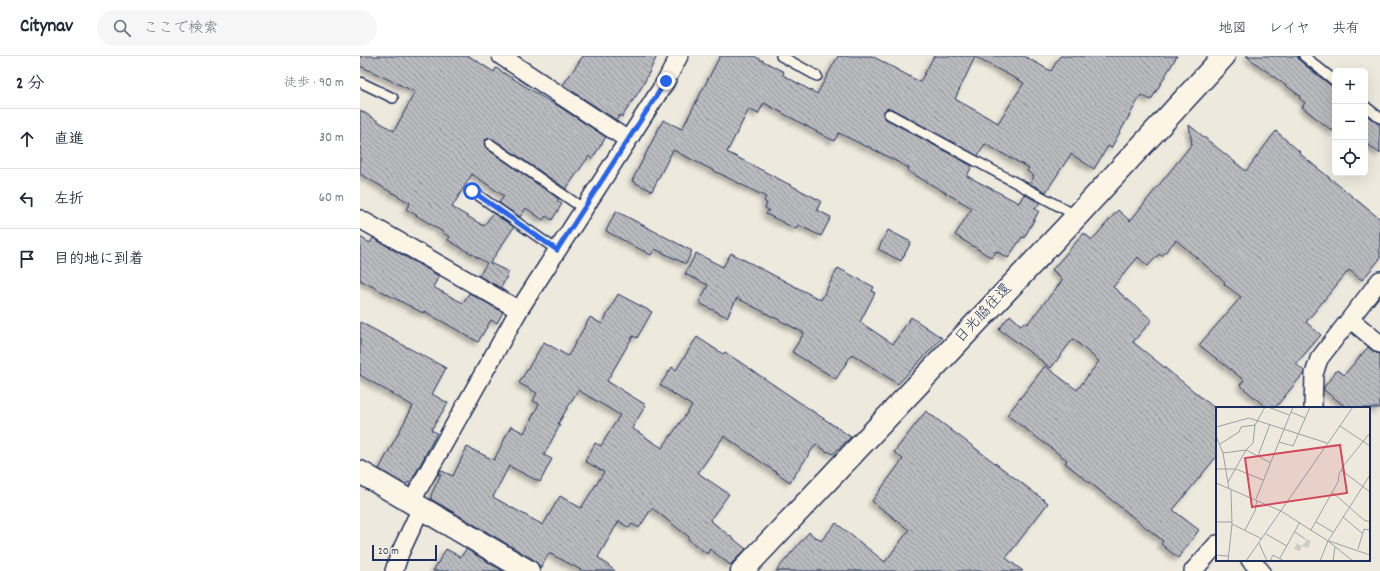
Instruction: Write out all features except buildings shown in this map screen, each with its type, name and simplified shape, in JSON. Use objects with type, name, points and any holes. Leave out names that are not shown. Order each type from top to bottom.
[{"type":"main road","name":"日光脇往還","points":[[742,571],[1077,216],[1224,56]]},
{"type":"main road","points":[[360,472],[528,571]]},
{"type":"street","points":[[501,56],[628,140]]},
{"type":"street","points":[[394,571],[416,505],[519,310],[666,81],[679,56]]},
{"type":"street","points":[[360,219],[519,310]]},
{"type":"street","points":[[1313,407],[1314,374],[1319,359],[1351,320],[1380,280]]},
{"type":"street","points":[[1351,320],[1380,344]]},
{"type":"street","points":[[1193,571],[1216,545]]},
{"type":"street","points":[[1251,561],[1261,571]]},
{"type":"lane","points":[[780,56],[817,76]]},
{"type":"lane","points":[[1304,56],[1332,79]]},
{"type":"lane","points":[[360,82],[393,98]]},
{"type":"lane","points":[[1368,108],[1380,118]]},
{"type":"lane","points":[[889,114],[1077,216]]},
{"type":"lane","points":[[490,144],[584,209]]},
{"type":"lane","points":[[472,191],[557,250]]},
{"type":"route","points":[[472,191],[557,250],[666,81]]}]
